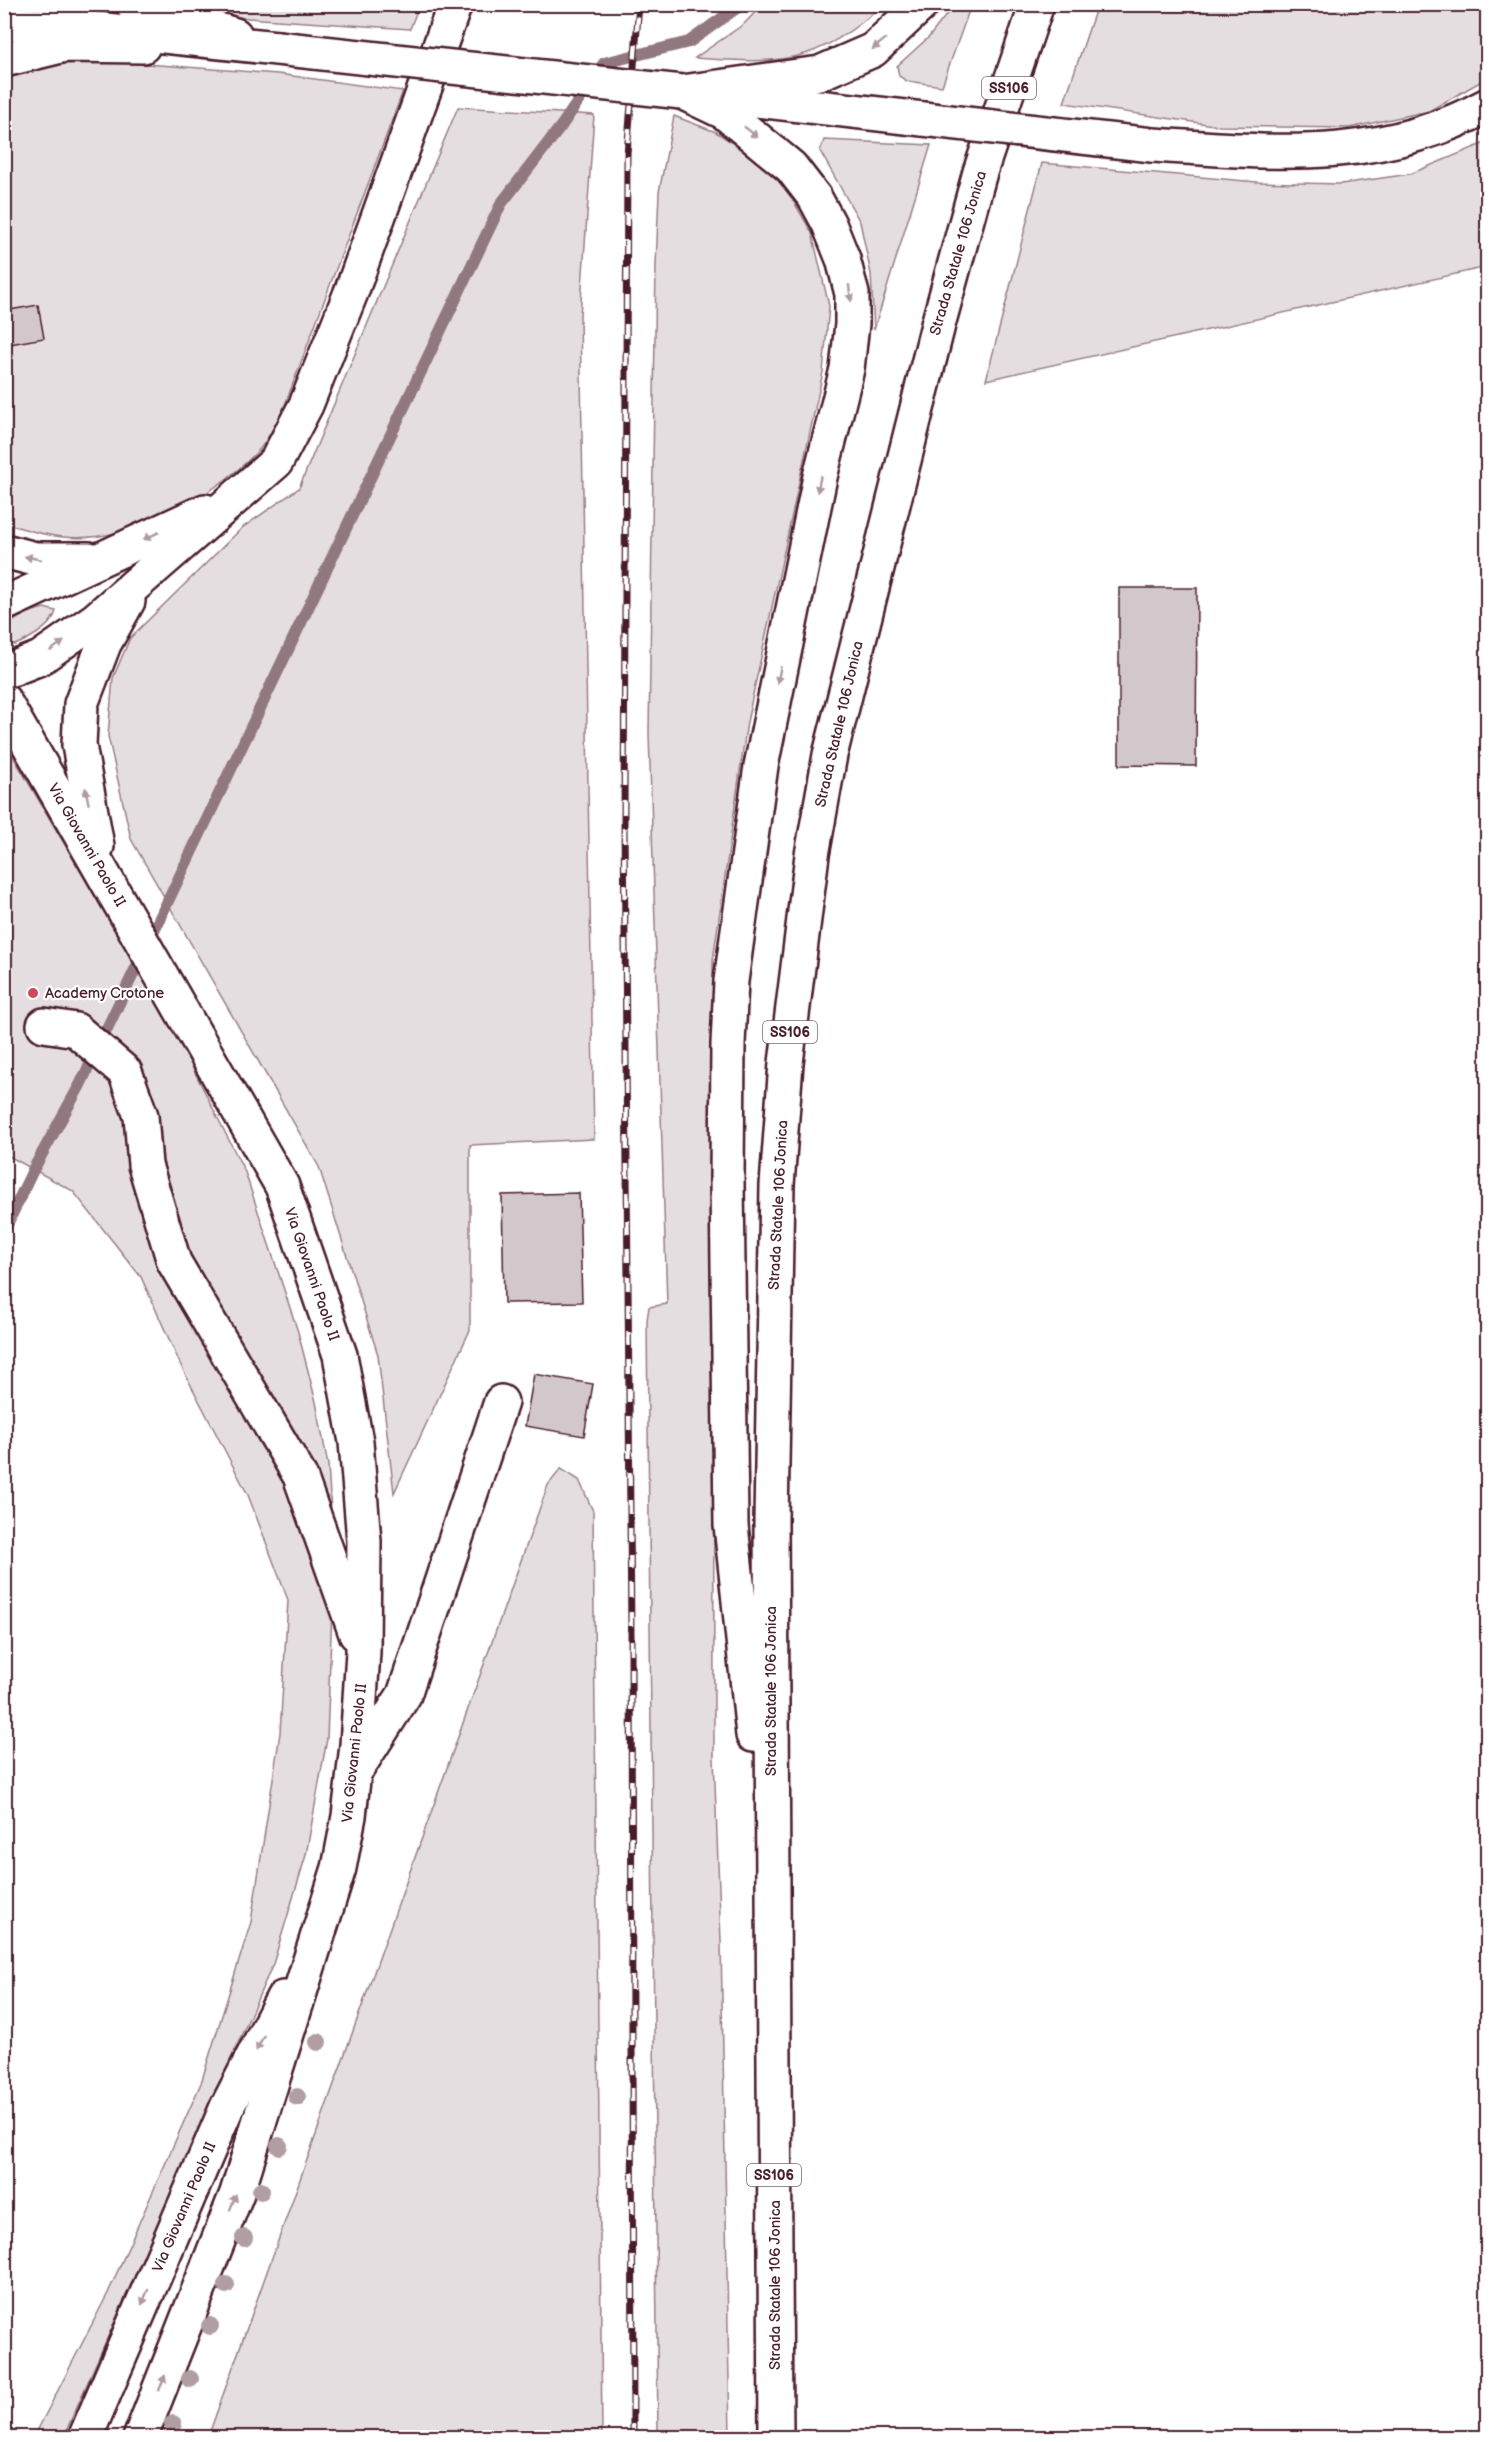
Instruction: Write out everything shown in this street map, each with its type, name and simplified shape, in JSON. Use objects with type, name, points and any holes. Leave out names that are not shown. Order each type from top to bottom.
[{"type":"main road","points":[[133,4],[277,48]]},
{"type":"main road","points":[[4,668],[12,669],[40,658],[96,620],[276,462],[306,405],[352,290],[455,4]]},
{"type":"main road","points":[[682,92],[820,73],[873,50],[922,4]]},
{"type":"main road","name":"Strada Statale 106 Jonica","points":[[776,2438],[772,1912],[773,1329],[777,1185],[797,961],[812,855],[830,755],[938,325],[980,172],[1037,4]]},
{"type":"main road","points":[[980,172],[1055,4]]},
{"type":"main road","points":[[4,24],[68,26],[1152,145],[1263,152],[1356,149],[1395,142],[1432,131],[1488,105]]},
{"type":"main road","points":[[4,60],[65,45],[277,48]]},
{"type":"main road","points":[[682,92],[723,112],[791,167],[815,198],[830,224],[843,259],[852,294],[852,324],[847,369],[820,477],[761,766],[731,981],[728,1034],[730,1525],[772,1912]]},
{"type":"main road","points":[[4,604],[242,494]]},
{"type":"main road","points":[[4,551],[35,559],[103,559]]},
{"type":"main road","points":[[103,874],[79,745],[81,704],[91,674],[121,611],[145,579]]},
{"type":"main road","name":"Via Giovanni Paolo II","points":[[4,700],[282,1186],[340,1355],[356,1442],[360,1482],[364,1541],[363,1655],[354,1772],[347,1827],[325,1916],[237,2193],[140,2438]]},
{"type":"main road","points":[[44,1025],[76,1030],[125,1072],[141,1116],[145,1165],[174,1262],[300,1476],[363,1655]]},
{"type":"main road","points":[[354,1772],[404,1695],[501,1402]]},
{"type":"main road","name":"Via Giovanni Paolo II","points":[[85,2438],[227,2107],[325,1916]]},
{"type":"shaded area","points":[[763,4],[883,5],[859,25],[837,39],[817,50],[796,56],[752,61],[695,58],[744,24]]},
{"type":"shaded area","points":[[160,5],[419,5],[410,29],[234,17]]},
{"type":"shaded area","points":[[954,5],[971,5],[942,86],[907,81],[899,76],[897,66],[929,37]]},
{"type":"shaded area","points":[[1097,5],[1487,5],[1487,78],[1429,111],[1349,128],[1220,126],[1064,103]]},
{"type":"shaded area","points":[[106,61],[278,74],[403,91],[283,410],[264,444],[216,486],[167,514],[114,533],[88,537],[63,537],[34,532],[5,523],[5,79],[50,65]]},
{"type":"shaded area","points":[[458,107],[594,115],[580,316],[594,1139],[470,1145],[470,1330],[394,1493],[378,1355],[319,1167],[131,839],[108,736],[113,678],[130,638],[242,528],[299,488]]},
{"type":"shaded area","points":[[674,116],[716,132],[754,157],[787,190],[812,233],[829,306],[823,372],[747,722],[713,960],[714,1757],[721,1942],[730,2437],[658,2437],[647,1320],[649,1307],[667,1304],[649,733],[656,265],[659,192]]},
{"type":"shaded area","points":[[824,140],[931,145],[874,330],[871,274],[860,222],[820,151]]},
{"type":"shaded area","points":[[1487,142],[1487,267],[986,380],[1042,163],[1257,182],[1341,184],[1410,174]]},
{"type":"shaded area","points":[[44,608],[56,611],[45,627],[15,645],[5,643],[5,629],[13,621]]},
{"type":"shaded area","points":[[4,741],[173,1029],[245,1172],[298,1332],[316,1402],[328,1465],[334,1557],[327,1739],[306,1855],[273,1964],[63,2438],[34,2437],[108,2293],[201,2083],[251,1922],[280,1733],[288,1600],[248,1495],[182,1368],[141,1277],[73,1191],[5,1154]]},
{"type":"shaded area","points":[[561,1469],[579,1480],[593,1511],[602,2437],[208,2437],[548,1485]]},
{"type":"building","points":[[38,305],[44,338],[4,345],[4,311]]},
{"type":"building","points":[[1119,588],[1197,588],[1196,766],[1119,765]]},
{"type":"building","points":[[579,1193],[582,1302],[504,1303],[502,1195]]},
{"type":"building","points":[[534,1374],[593,1384],[584,1436],[525,1426]]},
{"type":"waterway","points":[[4,1231],[33,1170],[80,1085],[501,204],[562,125],[604,63],[689,42],[742,4]]},
{"type":"railway","points":[[633,2438],[631,1632],[624,820],[627,154],[639,4]]},
{"type":"place","name":"Academy Crotone","points":[[33,993]]}]
